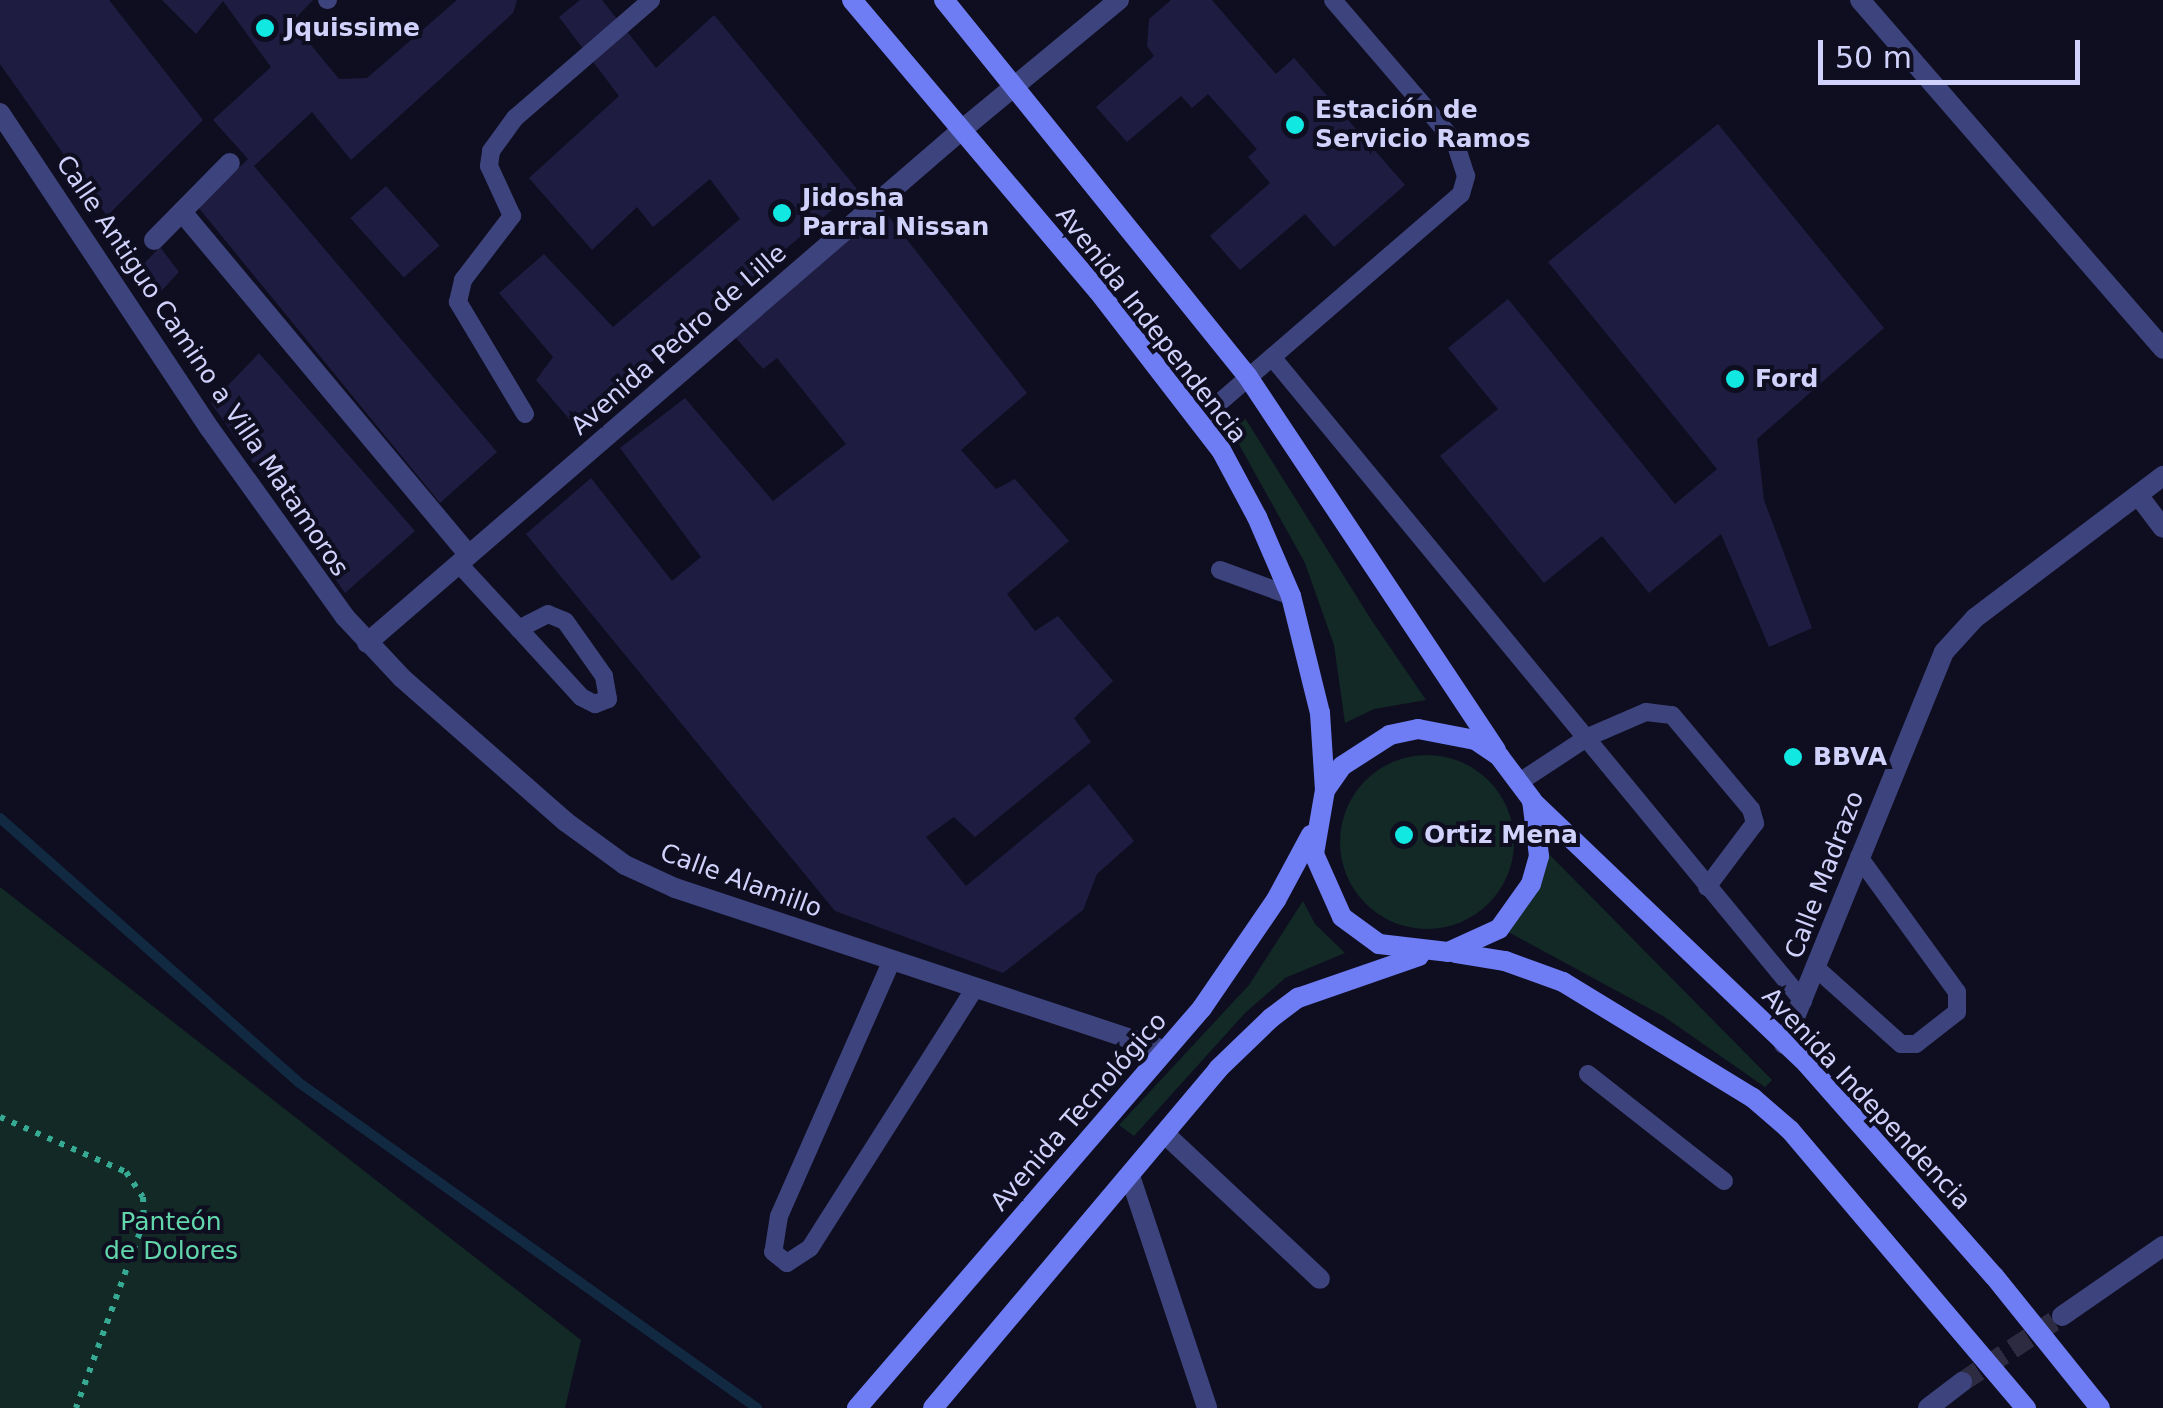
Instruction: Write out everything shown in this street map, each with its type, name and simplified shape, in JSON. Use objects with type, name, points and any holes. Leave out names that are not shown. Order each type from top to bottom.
[{"type":"main road","name":"Avenida Independencia","points":[[852,0],[958,133],[1098,290],[1198,421],[1257,517],[1291,596],[1320,712],[1326,790]]},
{"type":"main road","name":"Avenida Independencia","points":[[944,0],[1017,85],[1248,377],[1500,756]]},
{"type":"main road","points":[[1424,954],[1379,944],[1342,917],[1319,877],[1313,831],[1326,790],[1342,766],[1390,735],[1447,731],[1500,756],[1522,781],[1532,800],[1539,856],[1518,908],[1499,929],[1448,952]]},
{"type":"main road","name":"Avenida Independencia","points":[[1532,800],[1784,1044],[1994,1276],[2100,1408]]},
{"type":"main road","name":"Avenida Tecnológico","points":[[859,1406],[1235,964],[1313,831]]},
{"type":"main road","points":[[933,1408],[1218,1069],[1298,998],[1424,954],[1448,952],[1505,961],[1564,982],[1753,1098],[1790,1130],[2026,1408]]},
{"type":"street","name":"Avenida Pedro de Lille","points":[[366,643],[958,133],[1119,0]]},
{"type":"street","points":[[1860,0],[2163,349]]},
{"type":"street","name":"Calle Antiguo Camino a Villa Matamoros","points":[[0,113],[210,429],[366,643]]},
{"type":"street","points":[[154,240],[230,163]]},
{"type":"street","points":[[182,212],[464,559]]},
{"type":"street","name":"Calle Madrazo","points":[[1784,1044],[1944,652],[1975,618],[2163,476]]},
{"type":"street","points":[[2138,496],[2163,528]]},
{"type":"street","name":"Calle Alamillo","points":[[366,643],[566,822],[625,866],[1164,1050]]},
{"type":"street","points":[[1165,1134],[1320,1279]]},
{"type":"street","points":[[1130,1176],[1207,1408]]},
{"type":"street","points":[[2062,1316],[2163,1246]]},
{"type":"street","points":[[1928,1408],[1962,1382]]},
{"type":"lane","points":[[524,414],[458,302],[463,280],[512,216],[489,166],[491,151],[515,118],[651,0]]},
{"type":"lane","points":[[1198,421],[1450,210],[1466,176],[1455,142],[1333,0]]},
{"type":"lane","name":"Avenida Independencia","points":[[1272,357],[1803,1001]]},
{"type":"lane","points":[[464,559],[518,629],[587,702],[608,699],[604,676],[564,621],[548,614],[518,629]]},
{"type":"lane","points":[[1220,570],[1291,596]]},
{"type":"lane","points":[[1522,781],[1588,736],[1646,712],[1672,715],[1751,809],[1752,834],[1707,887]]},
{"type":"lane","points":[[1816,968],[1901,1044],[1916,1044],[1958,1012],[1956,992],[1859,857]]},
{"type":"lane","points":[[892,960],[779,1216],[773,1252],[787,1263],[810,1248],[975,988]]},
{"type":"lane","points":[[1588,1074],[1724,1181]]},
{"type":"path","points":[[0,1117],[126,1172],[143,1196],[144,1221],[76,1408]]},
{"type":"green space","points":[[1245,418],[1426,700],[1374,709],[1345,723],[1334,645],[1305,563],[1231,430]]},
{"type":"green space","points":[[1427,755],[1460,762],[1488,781],[1507,809],[1514,842],[1507,875],[1488,903],[1460,922],[1427,929],[1394,922],[1366,903],[1347,875],[1340,842],[1347,809],[1366,781],[1394,762]]},
{"type":"green space","points":[[1546,851],[1772,1080],[1765,1087],[1663,1016],[1499,927]]},
{"type":"green space","name":"Panteón de Dolores","points":[[0,887],[581,1340],[565,1408],[0,1408]]},
{"type":"green space","points":[[1303,901],[1315,924],[1345,953],[1285,978],[1245,1013],[1134,1136],[1119,1125],[1249,985]]},
{"type":"building","points":[[0,0],[109,0],[203,120],[107,216],[0,64]]},
{"type":"building","points":[[162,0],[313,0],[292,22],[339,79],[367,78],[457,0],[517,0],[513,13],[351,160],[312,112],[254,166],[497,452],[440,503],[198,207],[248,159],[213,120],[271,67],[223,1],[196,34]]},
{"type":"building","name":"Jidosha Parral Nissan","points":[[580,0],[602,0],[656,68],[714,15],[857,189],[575,426],[536,380],[553,357],[499,293],[544,254],[613,327],[740,219],[710,179],[653,227],[637,207],[592,250],[529,178],[619,96],[559,17]]},
{"type":"building","name":"Estación de Servicio Ramos","points":[[1171,0],[1212,0],[1276,74],[1294,58],[1405,185],[1334,247],[1305,214],[1240,270],[1210,236],[1270,183],[1248,157],[1257,149],[1208,94],[1192,108],[1181,96],[1127,142],[1096,107],[1154,56],[1147,46],[1149,19]]},
{"type":"building","name":"Ford","points":[[1718,124],[1884,328],[1757,439],[1764,500],[1812,628],[1769,647],[1721,534],[1649,593],[1602,536],[1544,583],[1440,456],[1498,409],[1448,348],[1508,299],[1675,504],[1717,469],[1548,262]]},
{"type":"building","points":[[386,186],[440,245],[404,278],[350,218]]},
{"type":"building","points":[[883,209],[1027,393],[961,450],[996,489],[1015,479],[1069,541],[1007,594],[1035,631],[1058,616],[1113,681],[1074,718],[1091,742],[975,837],[954,817],[926,837],[966,886],[1089,784],[1134,841],[1097,874],[1083,910],[1003,973],[835,911],[526,534],[591,478],[672,581],[701,557],[620,448],[685,398],[773,501],[846,444],[777,358],[763,369],[735,337]]},
{"type":"building","points":[[160,247],[179,272],[153,300],[133,275]]},
{"type":"building","points":[[259,353],[415,531],[345,593],[211,403]]},
{"type":"waterway","points":[[0,818],[298,1082],[757,1408]]},
{"type":"tunnel","points":[[1962,1382],[2062,1316]]},
{"type":"place","name":"Jquissime","points":[[265,28]]},
{"type":"place","name":"Estación de Servicio Ramos","points":[[1295,125]]},
{"type":"place","name":"Jidosha Parral Nissan","points":[[782,213]]},
{"type":"place","name":"Ford","points":[[1735,379]]},
{"type":"place","name":"BBVA","points":[[1793,757]]},
{"type":"place","name":"Ortiz Mena","points":[[1404,835]]}]
